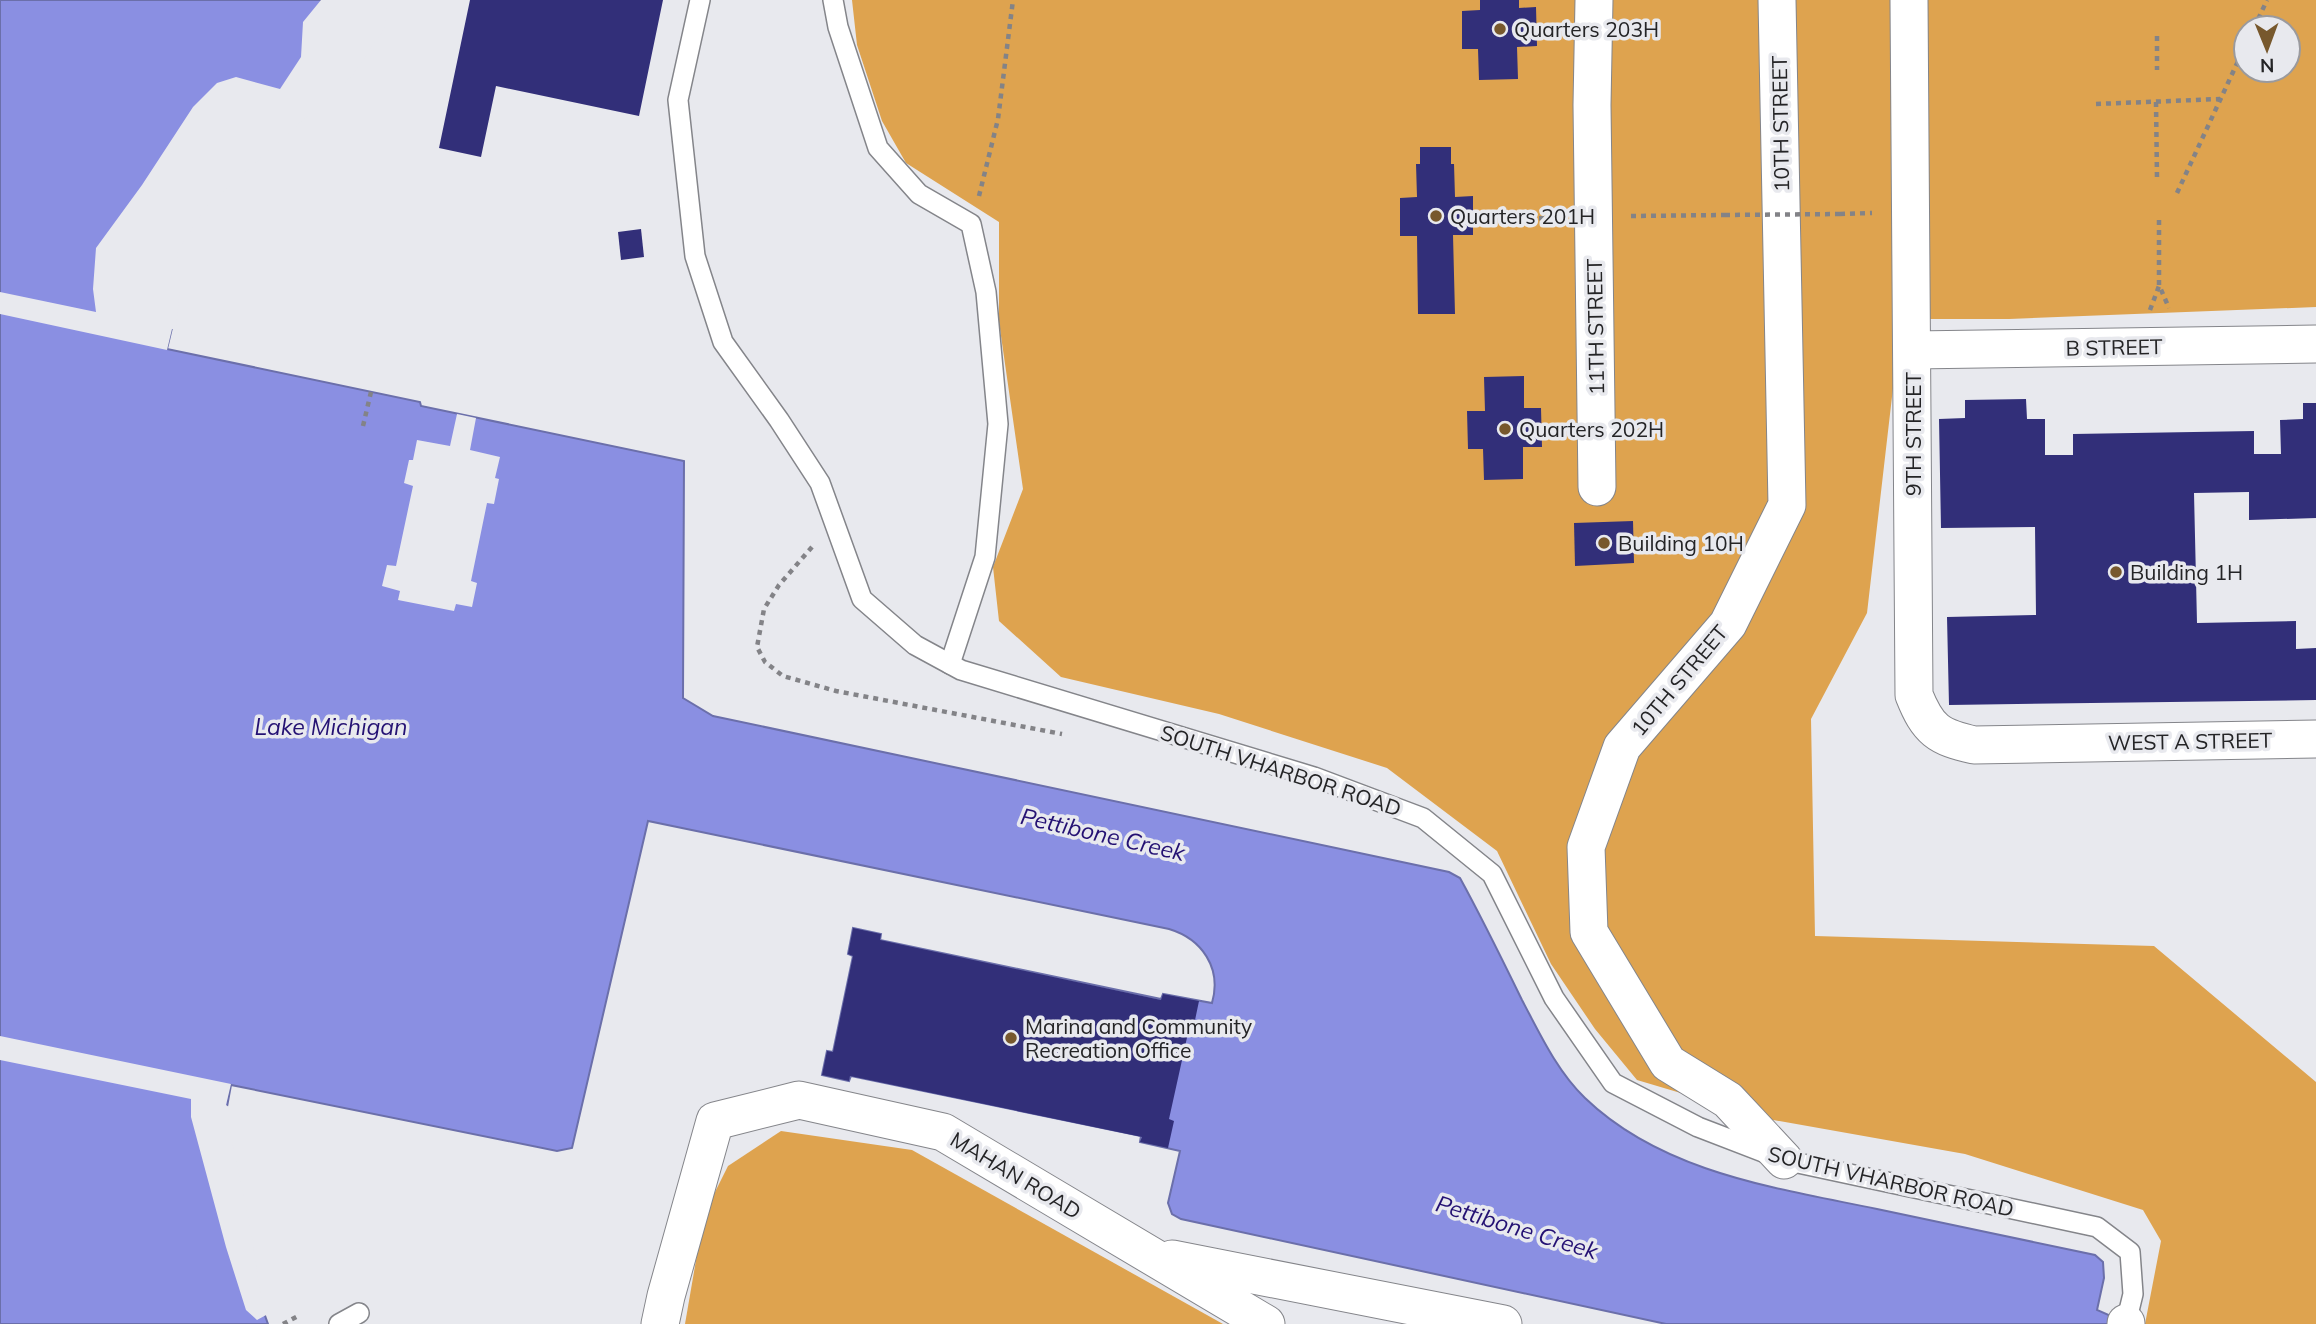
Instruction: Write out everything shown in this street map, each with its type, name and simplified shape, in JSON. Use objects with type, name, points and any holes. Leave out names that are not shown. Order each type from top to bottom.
[{"type":"street","name":"11TH STREET","points":[[1594,0],[1592,105],[1597,487]]},
{"type":"street","name":"10TH STREET","points":[[1777,0],[1787,505],[1728,624],[1622,747],[1586,847],[1589,932],[1668,1063],[1728,1100],[1784,1160]]},
{"type":"street","name":"9TH STREET","points":[[1909,0],[1914,695],[1924,719],[1946,739],[1974,745],[2064,744]]},
{"type":"street","name":"B STREET","points":[[1913,350],[2316,344]]},
{"type":"street","name":"WEST A STREET","points":[[2064,744],[2316,739]]},
{"type":"street","name":"MAHAN ROAD","points":[[663,1310],[715,1121],[799,1100],[943,1132],[1266,1324]]},
{"type":"street","points":[[1147,1254],[1503,1324]]},
{"type":"lane","name":"SOUTH VHARBOR ROAD","points":[[700,0],[678,100],[695,256],[723,342],[820,482],[862,599],[915,645],[961,670],[1314,777],[1423,818],[1492,874],[1554,998],[1613,1083],[1698,1127],[1784,1160],[2097,1227],[2130,1252],[2133,1294],[2126,1323]]},
{"type":"lane","points":[[833,0],[838,27],[878,148],[919,194],[971,224],[986,292],[998,424],[985,557],[950,664]]},
{"type":"lane","points":[[339,1324],[359,1313]]},
{"type":"path","points":[[971,224],[998,119],[1013,0]]},
{"type":"path","points":[[2157,36],[2157,70]]},
{"type":"path","points":[[2177,192],[2232,74]]},
{"type":"path","points":[[2096,104],[2220,99]]},
{"type":"path","points":[[2156,102],[2157,178]]},
{"type":"path","points":[[1624,216],[1840,214]]},
{"type":"path","points":[[1479,219],[1564,217]]},
{"type":"path","points":[[2159,220],[2159,285],[2173,316]]},
{"type":"path","points":[[363,426],[371,391]]},
{"type":"path","points":[[283,1324],[298,1316]]},
{"type":"shaded area","points":[[852,0],[2316,0],[2316,307],[2009,319],[1901,319],[1867,613],[1811,719],[1815,936],[2154,946],[2316,1082],[2316,1324],[2145,1324],[2161,1241],[2143,1210],[1965,1154],[1768,1119],[1637,1080],[1595,1029],[1551,964],[1497,851],[1387,768],[1219,714],[1061,677],[999,621],[993,567],[1023,489],[999,322],[999,222],[906,163],[882,121],[857,45]]},
{"type":"shaded area","points":[[781,1131],[912,1150],[1223,1324],[685,1324],[704,1214],[728,1166]]},
{"type":"water","name":"Lake Michigan","points":[[0,0],[384,0],[203,205],[173,251],[172,328],[167,349],[684,461],[683,698],[713,716],[1449,872],[1460,878],[1535,1026],[1558,1064],[1585,1098],[1616,1123],[1649,1144],[1722,1174],[2095,1255],[2103,1262],[2104,1278],[2097,1310],[2129,1324],[1666,1324],[1181,1219],[1172,1214],[1168,1203],[1180,1151],[1140,1142],[1141,1136],[851,1076],[849,1081],[822,1075],[827,1051],[833,1052],[853,956],[848,954],[853,928],[881,934],[880,940],[1161,999],[1163,994],[1212,1003],[1214,978],[1211,967],[1207,957],[1191,940],[1169,929],[648,821],[572,1148],[557,1151],[231,1085],[224,1123],[258,1296],[268,1324],[0,1324]]},
{"type":"pier","points":[[321,0],[388,0],[384,29],[352,76],[206,207],[177,252],[180,289],[176,329],[172,329],[167,350],[0,314],[0,292],[96,312],[93,289],[96,248],[142,185],[193,107],[217,83],[236,77],[280,89],[301,57],[303,22]]},
{"type":"pier","points":[[457,414],[476,418],[470,450],[500,457],[495,478],[499,479],[494,504],[487,503],[471,581],[477,583],[472,607],[456,604],[454,611],[398,600],[400,591],[382,586],[387,565],[396,566],[413,486],[404,483],[417,440],[450,446]]},
{"type":"pier","points":[[0,1036],[231,1084],[226,1105],[229,1107],[228,1123],[249,1220],[261,1296],[268,1314],[257,1320],[246,1310],[191,1117],[191,1099],[0,1060]]},
{"type":"building","points":[[470,0],[663,0],[639,116],[496,86],[481,157],[439,148]]},
{"type":"building","name":"Quarters 203H","points":[[1480,0],[1519,0],[1519,8],[1536,7],[1537,46],[1517,47],[1518,79],[1479,80],[1478,49],[1462,49],[1462,11],[1480,10]]},
{"type":"building","name":"Quarters 201H","points":[[1420,147],[1451,147],[1455,197],[1473,196],[1473,235],[1453,235],[1455,314],[1418,314],[1417,236],[1400,236],[1400,198],[1417,197],[1416,164],[1420,164]]},
{"type":"building","points":[[641,229],[644,257],[621,260],[618,232]]},
{"type":"building","name":"Quarters 202H","points":[[1524,376],[1524,408],[1541,408],[1542,447],[1523,447],[1523,479],[1484,480],[1483,449],[1468,449],[1467,411],[1485,411],[1484,377]]},
{"type":"building","name":"Building 1H","points":[[2026,399],[2027,419],[2045,419],[2045,455],[2073,455],[2073,434],[2254,431],[2254,454],[2281,454],[2280,420],[2303,419],[2303,403],[2316,403],[2316,518],[2249,520],[2249,492],[2194,493],[2197,623],[2296,621],[2296,649],[2316,648],[2316,700],[1949,705],[1947,617],[2036,615],[2035,527],[1941,528],[1939,419],[1965,418],[1965,400]]},
{"type":"building","name":"Building 10H","points":[[1633,521],[1634,563],[1575,566],[1574,523]]},
{"type":"building","name":"Marina and Community Recreation Office","points":[[853,928],[881,934],[880,940],[1161,1000],[1163,994],[1199,1001],[1194,1025],[1190,1024],[1169,1119],[1174,1121],[1168,1148],[1140,1142],[1142,1137],[850,1076],[849,1081],[822,1075],[827,1051],[833,1052],[853,956],[848,954]]},
{"type":"place","name":"Quarters 203H","points":[[1500,29]]},
{"type":"place","name":"Quarters 201H","points":[[1436,216]]},
{"type":"place","name":"Quarters 202H","points":[[1505,429]]},
{"type":"place","name":"Building 10H","points":[[1604,543]]},
{"type":"place","name":"Building 1H","points":[[2116,572]]},
{"type":"place","name":"Marina and Community Recreation Office","points":[[1011,1038]]},
{"type":"water label","name":"Pettibone Creek","points":[[1103,834]]},
{"type":"water label","name":"Pettibone Creek","points":[[1517,1227]]}]
